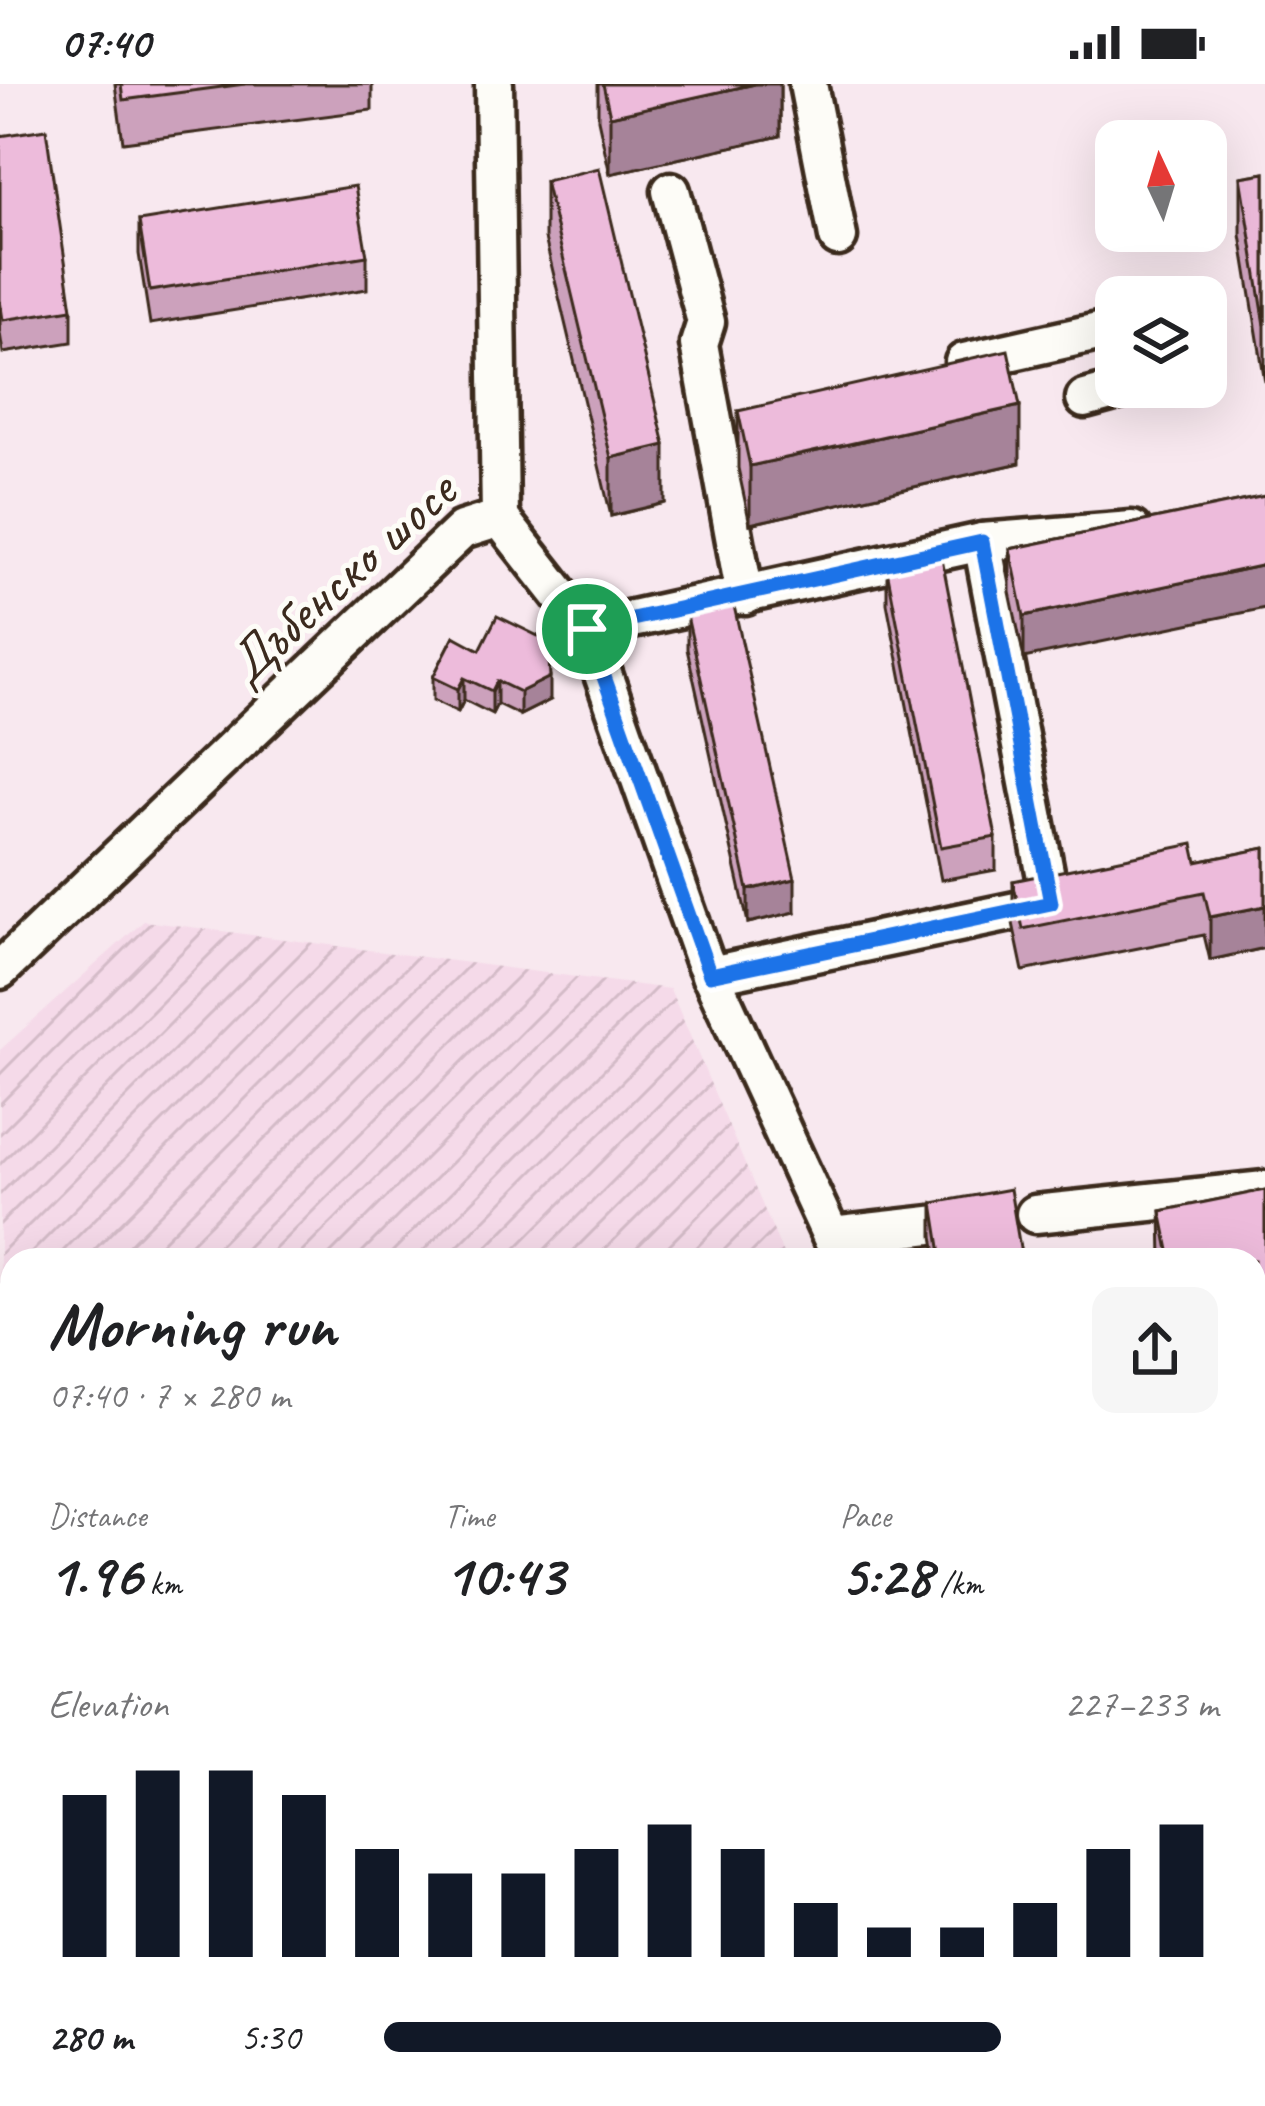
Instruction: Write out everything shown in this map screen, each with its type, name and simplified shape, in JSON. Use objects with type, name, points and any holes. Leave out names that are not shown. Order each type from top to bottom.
[{"type":"street","name":"Дъбенско шосе","points":[[0,970],[462,530],[500,518],[494,84]]},
{"type":"street","points":[[808,84],[838,237]]},
{"type":"street","points":[[671,191],[706,322],[699,344],[726,417],[745,596]]},
{"type":"street","points":[[938,368],[1095,333]]},
{"type":"street","points":[[1085,399],[1095,396]]},
{"type":"street","points":[[500,518],[587,629],[710,975],[837,1248],[948,1223]]},
{"type":"street","points":[[587,629],[982,542],[1171,524]]},
{"type":"street","points":[[982,542],[1051,903]]},
{"type":"street","points":[[710,975],[1094,895]]},
{"type":"street","points":[[1035,1214],[1265,1190]]},
{"type":"shaded area","points":[[144,921],[670,989],[781,1248],[0,1248],[0,1050]]},
{"type":"building","points":[[121,84],[245,84],[123,100]]},
{"type":"building","points":[[603,84],[755,84],[610,116]]},
{"type":"building","points":[[46,129],[72,309],[3,320],[0,136]]},
{"type":"building","points":[[599,168],[665,445],[611,458],[545,181]]},
{"type":"building","points":[[1265,173],[1265,325],[1241,177]]},
{"type":"building","points":[[355,186],[367,256],[150,291],[139,221]]},
{"type":"building","points":[[1008,350],[1020,406],[750,466],[738,411]]},
{"type":"building","points":[[1265,496],[1265,565],[1024,616],[1010,549]]},
{"type":"building","points":[[942,559],[996,837],[941,847],[887,570]]},
{"type":"building","points":[[734,606],[795,879],[748,890],[687,616]]},
{"type":"building","points":[[497,616],[548,641],[550,677],[520,692],[497,681],[492,691],[464,678],[458,689],[433,677],[454,636],[480,650]]},
{"type":"building","points":[[1193,844],[1197,862],[1265,848],[1265,906],[1210,917],[1204,892],[1023,929],[1013,881]]},
{"type":"building","points":[[1010,1189],[1020,1248],[940,1248],[933,1203]]},
{"type":"building","points":[[1265,1190],[1265,1248],[1169,1248],[1161,1211]]},
{"type":"route","points":[[982,542],[1051,903],[710,975],[587,629],[982,542]]}]
